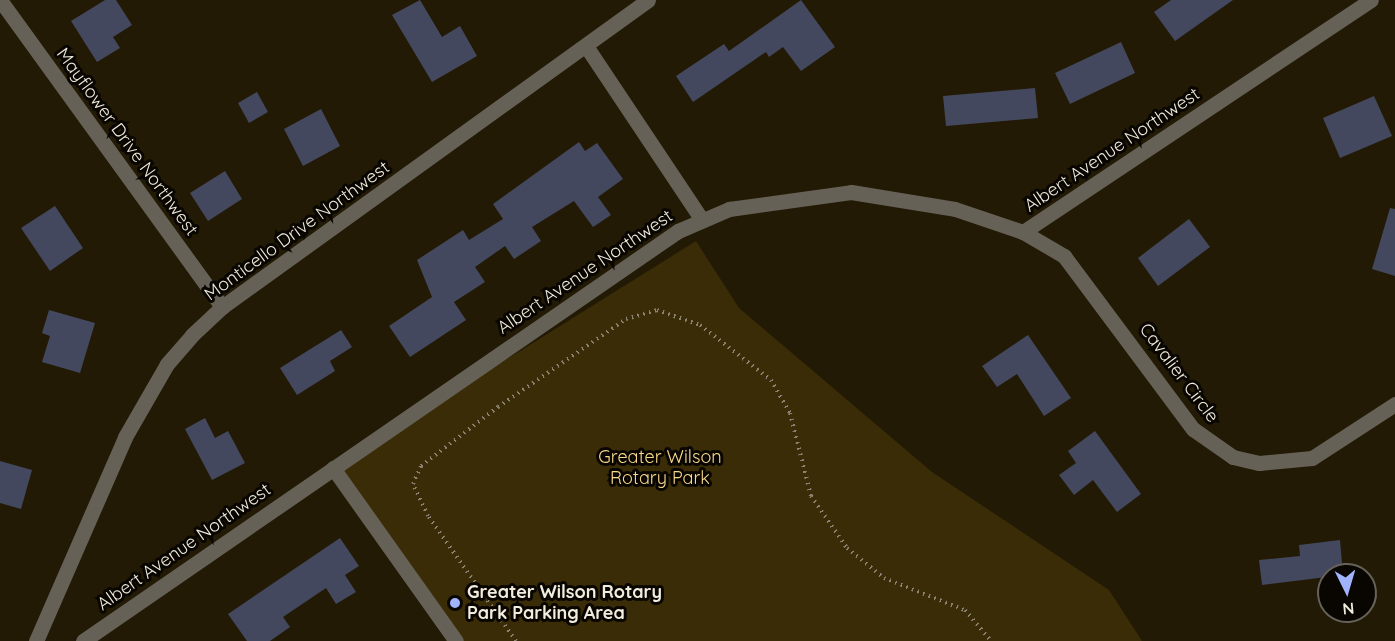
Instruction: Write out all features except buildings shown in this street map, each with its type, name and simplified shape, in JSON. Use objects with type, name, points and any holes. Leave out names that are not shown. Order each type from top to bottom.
[{"type":"street","name":"Mayflower Drive Northwest","points":[[0,0],[222,307]]},
{"type":"street","name":"Monticello Drive Northwest","points":[[36,641],[125,437],[167,364],[222,307],[648,0]]},
{"type":"street","name":"Albert Avenue Northwest","points":[[83,641],[333,468],[702,219],[784,198],[851,192],[943,206],[1023,232],[1371,0]]},
{"type":"street","points":[[586,46],[702,219]]},
{"type":"street","name":"Cavalier Circle","points":[[1023,232],[1064,256],[1193,429],[1233,457],[1268,464],[1312,458],[1395,404]]},
{"type":"street","points":[[333,468],[456,641]]},
{"type":"path","points":[[516,641],[428,516],[413,483],[422,466],[498,407],[626,319],[657,310],[700,325],[771,380],[790,413],[811,496],[847,548],[884,578],[964,609],[991,641]]},
{"type":"green space","name":"Greater Wilson Rotary Park","points":[[696,241],[739,308],[932,472],[1109,590],[1142,641],[461,641],[333,468]]},
{"type":"place","name":"Greater Wilson Rotary Park Parking Area","points":[[455,603]]}]
